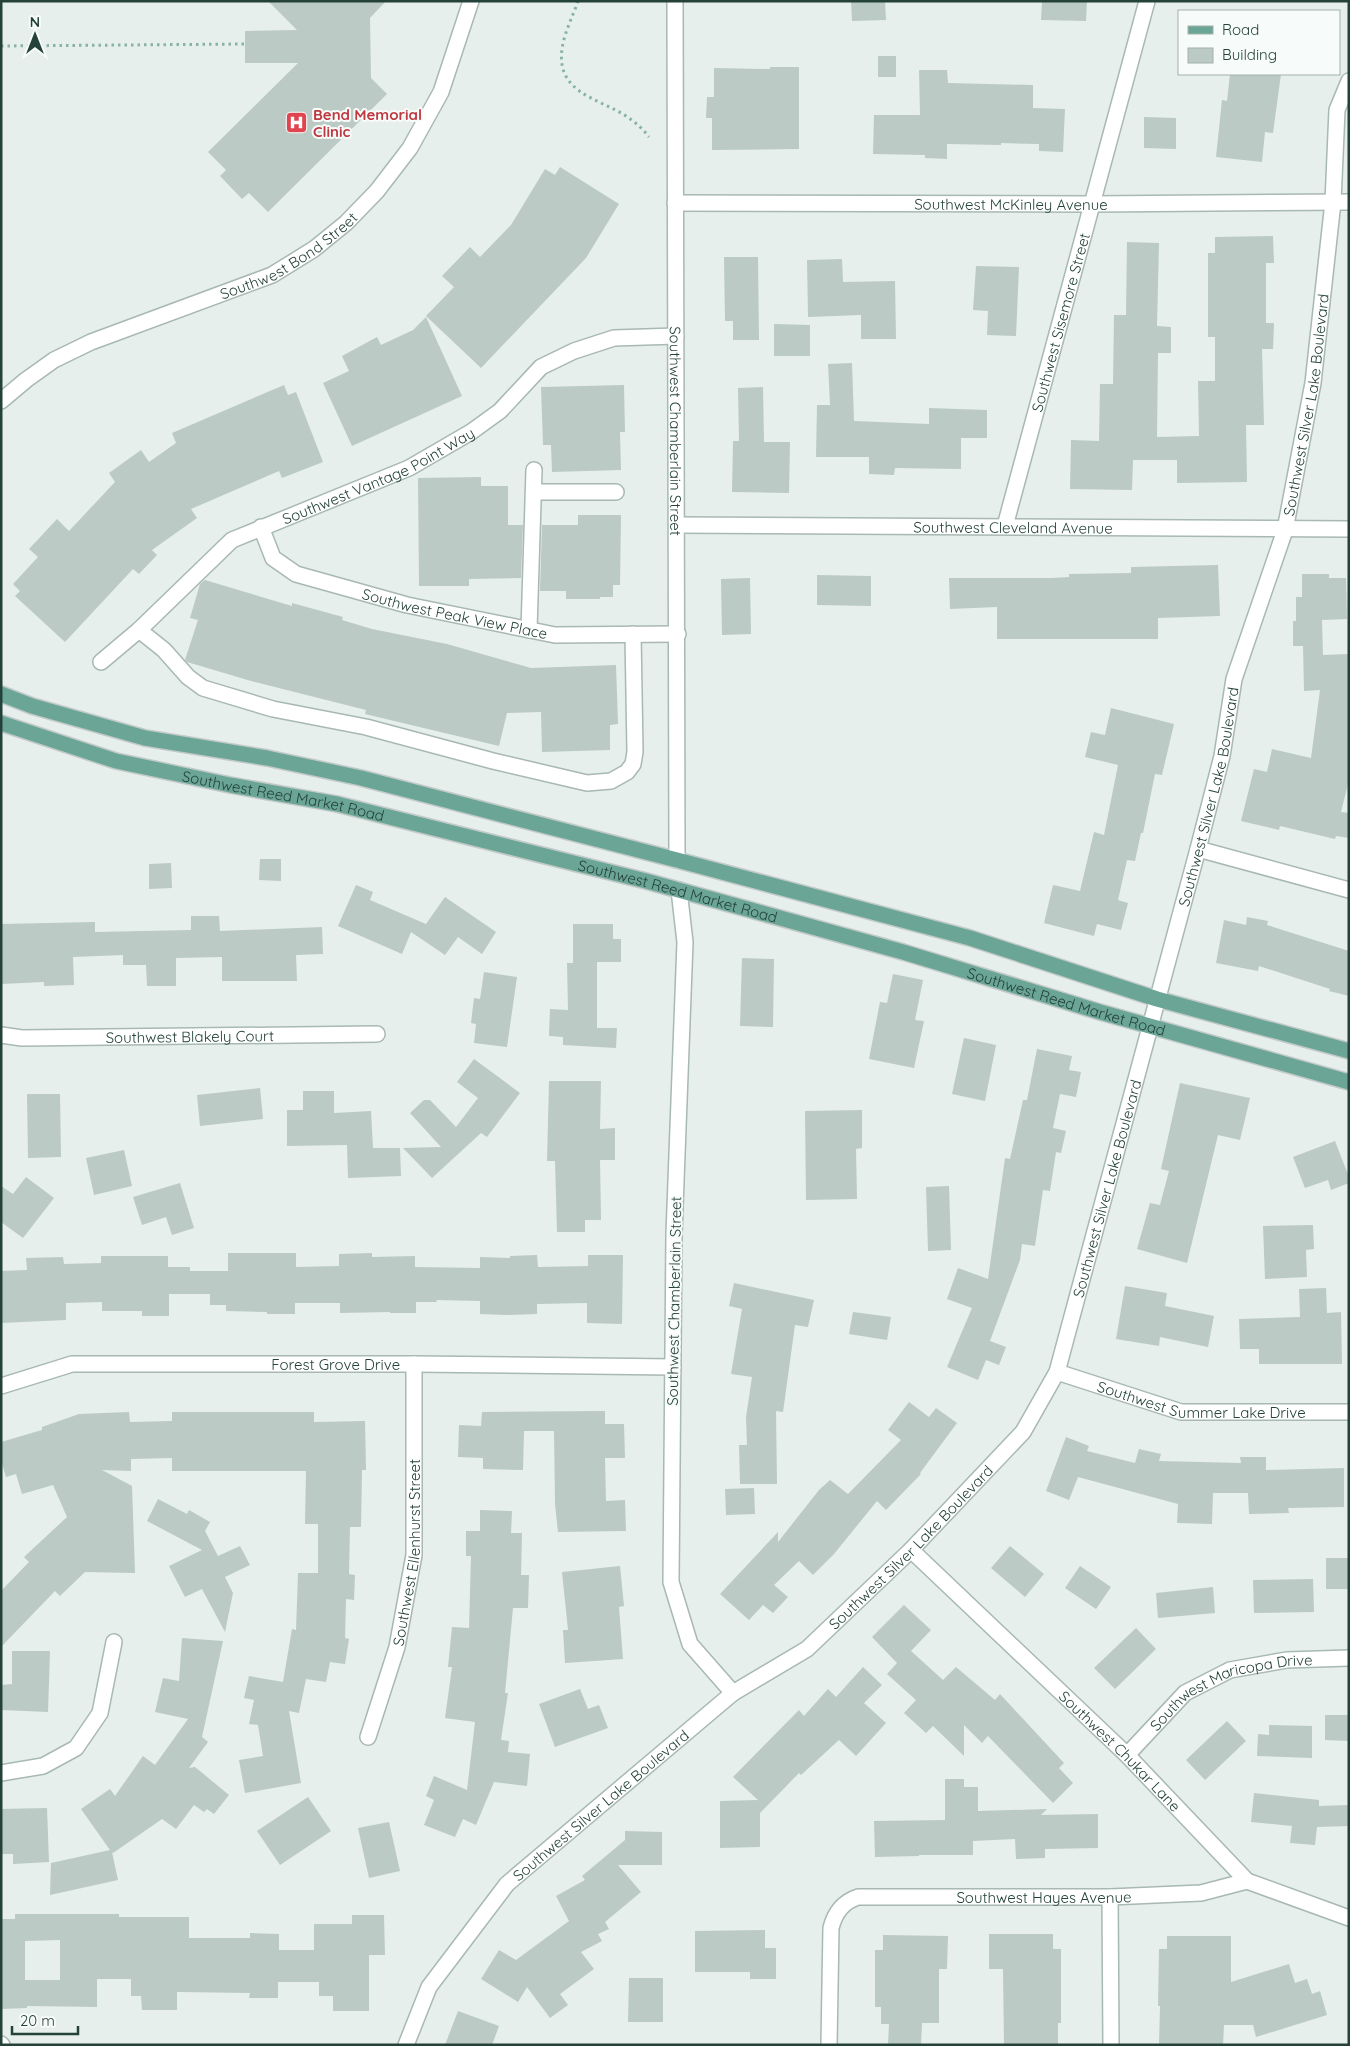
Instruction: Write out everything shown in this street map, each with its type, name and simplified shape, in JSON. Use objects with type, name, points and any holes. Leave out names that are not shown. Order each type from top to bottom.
[{"type":"main road","name":"Southwest Reed Market Road","points":[[1,694],[32,706],[145,738],[266,758],[361,778],[677,860],[970,938],[1157,999],[1349,1050]]},
{"type":"main road","name":"Southwest Reed Market Road","points":[[1,723],[116,761],[230,785],[337,804],[679,890],[903,952],[1151,1026],[1349,1082]]},
{"type":"street","name":"Southwest Bond Street","points":[[1,400],[54,360],[92,342],[272,275],[314,249],[346,223],[377,191],[410,148],[440,92],[471,1]]},
{"type":"street","name":"Southwest Chamberlain Street","points":[[675,1],[678,634],[677,860]]},
{"type":"street","name":"Southwest Sisemore Street","points":[[1005,526],[1147,1]]},
{"type":"street","name":"Southwest Silver Lake Boulevard","points":[[406,2045],[429,1987],[506,1884],[733,1693],[807,1649],[911,1550],[1023,1432],[1057,1372],[1198,850],[1222,756],[1234,679],[1285,530],[1313,383],[1333,202],[1337,110],[1349,81]]},
{"type":"street","name":"Southwest McKinley Avenue","points":[[675,203],[1092,204],[1349,202]]},
{"type":"street","name":"Southwest Vantage Point Way","points":[[101,662],[139,630],[232,540],[409,468],[471,432],[500,411],[541,367],[574,351],[614,338],[676,336]]},
{"type":"street","points":[[529,630],[534,470]]},
{"type":"street","points":[[534,492],[616,492]]},
{"type":"street","name":"Southwest Cleveland Avenue","points":[[676,525],[1349,529]]},
{"type":"street","name":"Southwest Peak View Place","points":[[261,527],[273,558],[296,574],[407,605],[555,635],[678,634]]},
{"type":"street","points":[[139,630],[164,650],[188,677],[203,688],[273,710],[366,727],[493,761],[587,783],[611,781],[627,772],[633,764],[635,752],[633,634]]},
{"type":"street","points":[[1198,850],[1349,890]]},
{"type":"street","name":"Southwest Chamberlain Street","points":[[679,890],[685,942],[674,1234],[671,1582],[690,1644],[733,1693]]},
{"type":"street","name":"Southwest Blakely Court","points":[[1,1034],[22,1038],[378,1034]]},
{"type":"street","name":"Forest Grove Drive","points":[[1,1386],[72,1364],[414,1364],[673,1367]]},
{"type":"street","name":"Southwest Ellenhurst Street","points":[[368,1737],[398,1647],[414,1554],[414,1364]]},
{"type":"street","name":"Southwest Summer Lake Drive","points":[[1057,1372],[1180,1412],[1349,1412]]},
{"type":"street","name":"Southwest Chukar Lane","points":[[911,1550],[1127,1755],[1246,1880],[1349,1918]]},
{"type":"street","points":[[1,1773],[43,1766],[76,1748],[100,1714],[114,1642]]},
{"type":"street","name":"Southwest Maricopa Drive","points":[[1127,1755],[1185,1694],[1230,1670],[1287,1660],[1349,1658]]},
{"type":"street","name":"Southwest Hayes Avenue","points":[[829,2045],[830,1934],[836,1915],[842,1905],[858,1897],[1110,1897],[1201,1893],[1246,1880]]},
{"type":"street","points":[[1110,1897],[1111,2045]]},
{"type":"path","points":[[578,1],[562,48],[562,64],[567,79],[579,91],[626,116],[642,128],[649,137]]},
{"type":"path","points":[[1,46],[245,44]]},
{"type":"building","name":"Bend Memorial Clinic","points":[[268,1],[386,1],[370,18],[371,78],[387,94],[268,212],[249,193],[242,199],[220,176],[226,170],[208,152],[298,63],[245,63],[245,31],[297,30]]},
{"type":"building","points":[[851,1],[885,1],[886,20],[852,21]]},
{"type":"building","points":[[1087,1],[1086,21],[1041,20],[1042,2]]},
{"type":"building","points":[[878,56],[896,56],[896,77],[878,77]]},
{"type":"building","points":[[770,67],[799,67],[799,149],[712,150],[712,118],[706,118],[707,97],[714,97],[714,68],[770,69]]},
{"type":"building","points":[[919,70],[947,70],[948,83],[1033,85],[1033,108],[1065,109],[1063,152],[1039,151],[1039,144],[1001,143],[1001,145],[947,144],[947,159],[925,158],[925,155],[873,154],[874,115],[920,115]]},
{"type":"building","points":[[1230,75],[1281,75],[1273,133],[1265,132],[1262,162],[1216,157],[1222,100],[1227,101]]},
{"type":"building","points":[[1144,117],[1176,118],[1176,149],[1144,148]]},
{"type":"building","points":[[560,167],[619,204],[586,258],[481,368],[426,316],[454,287],[442,276],[470,247],[480,257],[511,225],[545,169],[555,175]]},
{"type":"building","points":[[1273,236],[1274,263],[1266,263],[1266,323],[1274,323],[1273,349],[1262,349],[1264,425],[1246,425],[1247,482],[1177,483],[1177,460],[1133,460],[1132,490],[1070,489],[1071,440],[1099,441],[1100,384],[1113,384],[1114,315],[1126,315],[1127,242],[1159,243],[1157,326],[1171,327],[1171,353],[1158,353],[1157,437],[1199,436],[1198,381],[1215,381],[1215,337],[1208,337],[1208,253],[1215,253],[1215,237]]},
{"type":"building","points":[[724,257],[758,257],[759,340],[733,340],[733,321],[725,321]]},
{"type":"building","points":[[842,259],[843,282],[895,281],[896,339],[861,339],[861,315],[808,317],[807,260]]},
{"type":"building","points":[[976,266],[1019,267],[1016,336],[987,335],[988,311],[973,310]]},
{"type":"building","points":[[426,317],[462,396],[352,446],[323,383],[349,371],[342,356],[377,337],[381,345],[413,330]]},
{"type":"building","points":[[774,324],[810,325],[810,356],[774,356]]},
{"type":"building","points":[[852,363],[854,421],[929,424],[929,408],[987,410],[987,438],[961,438],[961,469],[895,468],[894,475],[869,474],[869,457],[816,457],[817,405],[830,405],[828,364]]},
{"type":"building","points":[[284,385],[288,395],[296,392],[323,462],[282,478],[279,471],[191,509],[197,518],[152,550],[157,555],[139,574],[133,569],[65,642],[15,596],[20,591],[13,584],[38,557],[29,549],[57,519],[69,531],[115,482],[109,473],[141,450],[149,462],[176,443],[172,433]]},
{"type":"building","points":[[624,385],[625,432],[620,432],[621,470],[552,472],[551,445],[543,445],[541,387]]},
{"type":"building","points":[[763,387],[764,442],[790,442],[789,493],[732,492],[733,441],[739,441],[738,388]]},
{"type":"building","points":[[481,477],[481,486],[508,486],[508,525],[523,525],[521,578],[469,579],[469,586],[419,586],[418,478]]},
{"type":"building","points":[[578,515],[621,515],[620,585],[613,585],[613,597],[566,599],[566,591],[540,591],[542,525],[578,525]]},
{"type":"building","points":[[1218,565],[1220,616],[1158,618],[1158,639],[997,639],[997,607],[950,609],[949,578],[1052,578],[1069,577],[1069,574],[1131,573],[1131,567]]},
{"type":"building","points":[[1302,574],[1329,574],[1329,578],[1346,578],[1347,619],[1322,620],[1323,655],[1349,654],[1349,780],[1341,812],[1349,813],[1349,838],[1336,836],[1335,839],[1280,826],[1279,830],[1241,821],[1254,769],[1267,772],[1272,749],[1311,758],[1320,690],[1304,691],[1303,646],[1293,646],[1293,621],[1296,621],[1296,597],[1302,597]]},
{"type":"building","points":[[817,575],[871,576],[871,606],[817,605]]},
{"type":"building","points":[[750,578],[751,634],[722,635],[721,579]]},
{"type":"building","points":[[205,580],[292,606],[292,603],[343,617],[342,620],[372,629],[447,644],[531,668],[616,665],[618,724],[610,725],[610,750],[542,752],[541,712],[507,713],[499,746],[365,714],[366,710],[251,681],[187,662],[185,660],[198,620],[190,618],[200,584]]},
{"type":"building","points":[[1111,708],[1174,724],[1162,775],[1155,774],[1143,833],[1141,833],[1135,861],[1127,860],[1118,900],[1128,903],[1121,930],[1097,924],[1094,936],[1044,923],[1053,885],[1080,891],[1094,832],[1104,835],[1118,765],[1085,757],[1091,732],[1105,735]]},
{"type":"building","points":[[260,859],[281,859],[281,881],[259,880]]},
{"type":"building","points":[[171,863],[172,888],[149,889],[149,864]]},
{"type":"building","points":[[356,885],[373,892],[370,900],[426,924],[445,897],[496,932],[482,954],[458,937],[445,955],[411,932],[402,954],[338,926]]},
{"type":"building","points":[[191,916],[219,916],[220,931],[322,927],[323,954],[296,955],[297,981],[222,981],[222,957],[176,958],[176,986],[147,986],[146,965],[123,965],[123,955],[73,957],[74,985],[44,986],[44,982],[1,984],[1,924],[95,922],[95,932],[191,930]]},
{"type":"building","points":[[1247,917],[1268,921],[1267,925],[1349,951],[1349,996],[1329,991],[1330,989],[1259,966],[1258,971],[1216,963],[1224,920],[1246,925]]},
{"type":"building","points":[[573,924],[613,924],[613,939],[621,939],[621,962],[597,962],[597,1028],[617,1028],[616,1048],[563,1045],[563,1037],[549,1036],[550,1009],[568,1010],[567,963],[573,963]]},
{"type":"building","points":[[742,958],[774,959],[773,1027],[740,1026]]},
{"type":"building","points":[[484,972],[517,977],[507,1047],[474,1043],[476,1024],[471,1023],[474,998],[480,999]]},
{"type":"building","points":[[893,974],[923,980],[915,1020],[924,1021],[914,1068],[869,1059],[880,1002],[887,1003]]},
{"type":"building","points":[[964,1038],[996,1045],[985,1101],[952,1094]]},
{"type":"building","points":[[1037,1049],[1072,1056],[1069,1070],[1081,1072],[1076,1097],[1060,1094],[1053,1128],[1066,1131],[1061,1153],[1056,1152],[1050,1191],[1043,1190],[1035,1246],[1022,1244],[1020,1260],[990,1341],[1006,1347],[999,1365],[986,1360],[978,1380],[947,1367],[972,1308],[947,1299],[958,1268],[988,1279],[1005,1158],[1010,1159],[1023,1100],[1027,1100]]},
{"type":"building","points":[[474,1059],[520,1093],[487,1137],[481,1133],[432,1178],[403,1148],[441,1147],[410,1113],[424,1100],[430,1100],[456,1127],[478,1098],[457,1082]]},
{"type":"building","points":[[549,1081],[601,1081],[600,1129],[615,1128],[615,1160],[600,1160],[601,1220],[585,1220],[585,1232],[557,1232],[555,1161],[547,1161]]},
{"type":"building","points":[[1180,1083],[1250,1098],[1240,1140],[1218,1135],[1187,1263],[1137,1249],[1150,1203],[1160,1205],[1169,1171],[1161,1169]]},
{"type":"building","points":[[260,1088],[263,1119],[200,1126],[197,1095]]},
{"type":"building","points":[[303,1091],[334,1091],[334,1113],[371,1111],[373,1148],[400,1148],[401,1176],[348,1178],[347,1145],[287,1146],[287,1110],[303,1110]]},
{"type":"building","points":[[27,1094],[60,1094],[61,1157],[28,1158]]},
{"type":"building","points":[[862,1110],[862,1148],[856,1149],[857,1199],[806,1200],[805,1111]]},
{"type":"building","points":[[1335,1141],[1349,1177],[1349,1183],[1331,1190],[1328,1180],[1305,1188],[1293,1157]]},
{"type":"building","points":[[124,1150],[132,1186],[94,1195],[86,1158]]},
{"type":"building","points":[[26,1177],[54,1198],[23,1238],[1,1222],[1,1186],[13,1194]]},
{"type":"building","points":[[180,1183],[194,1228],[172,1235],[166,1217],[142,1225],[133,1197]]},
{"type":"building","points":[[949,1186],[951,1250],[928,1251],[926,1187]]},
{"type":"building","points":[[1313,1225],[1314,1249],[1306,1250],[1307,1277],[1265,1279],[1263,1226]]},
{"type":"building","points":[[228,1253],[296,1253],[296,1267],[339,1266],[339,1254],[372,1253],[372,1257],[415,1256],[415,1267],[480,1268],[480,1257],[510,1258],[510,1256],[537,1255],[538,1267],[588,1266],[588,1255],[623,1255],[622,1324],[587,1323],[587,1303],[537,1304],[537,1314],[507,1315],[480,1314],[480,1301],[436,1300],[437,1302],[416,1302],[416,1313],[340,1313],[340,1303],[295,1303],[295,1314],[267,1314],[267,1312],[226,1311],[226,1305],[210,1305],[210,1294],[169,1294],[169,1316],[142,1316],[142,1311],[102,1311],[102,1302],[66,1303],[66,1320],[1,1323],[1,1271],[27,1270],[26,1258],[63,1257],[64,1264],[101,1263],[101,1256],[168,1256],[168,1267],[190,1267],[190,1271],[228,1271]]},
{"type":"building","points":[[734,1283],[814,1300],[808,1327],[795,1325],[783,1412],[776,1411],[777,1484],[740,1484],[739,1445],[747,1445],[746,1417],[752,1377],[731,1374],[742,1309],[729,1306]]},
{"type":"building","points":[[1125,1286],[1167,1293],[1165,1306],[1214,1316],[1208,1347],[1160,1337],[1159,1346],[1116,1339]]},
{"type":"building","points":[[1326,1288],[1327,1313],[1341,1312],[1342,1364],[1259,1364],[1259,1349],[1240,1349],[1239,1319],[1300,1317],[1299,1289]]},
{"type":"building","points":[[853,1312],[891,1317],[887,1340],[849,1334]]},
{"type":"building","points":[[909,1402],[929,1417],[936,1408],[957,1423],[921,1474],[886,1510],[877,1501],[834,1554],[813,1575],[799,1561],[774,1585],[788,1597],[773,1613],[763,1605],[749,1620],[720,1594],[778,1532],[778,1542],[819,1490],[830,1480],[848,1494],[901,1440],[888,1430]]},
{"type":"building","points":[[605,1411],[605,1424],[624,1424],[625,1458],[605,1458],[606,1501],[625,1500],[626,1531],[558,1532],[555,1504],[554,1431],[524,1431],[523,1470],[483,1469],[483,1458],[458,1457],[459,1425],[481,1426],[482,1412]]},
{"type":"building","points":[[129,1412],[130,1422],[172,1421],[172,1412],[314,1412],[314,1422],[365,1421],[366,1470],[362,1470],[361,1527],[350,1527],[349,1574],[355,1575],[354,1600],[346,1599],[345,1638],[349,1639],[345,1664],[330,1662],[326,1682],[306,1679],[299,1713],[289,1711],[301,1783],[245,1793],[239,1760],[263,1756],[258,1725],[249,1724],[254,1700],[244,1698],[249,1676],[283,1682],[292,1629],[296,1630],[298,1573],[318,1573],[318,1524],[305,1524],[306,1471],[172,1471],[172,1458],[131,1459],[131,1471],[102,1470],[132,1486],[135,1573],[85,1572],[60,1596],[55,1591],[1,1647],[1,1591],[29,1562],[24,1557],[67,1517],[53,1485],[22,1494],[16,1474],[6,1477],[1,1460],[1,1442],[42,1430],[42,1427],[79,1414]]},
{"type":"building","points":[[1066,1437],[1089,1446],[1087,1451],[1135,1463],[1139,1449],[1161,1454],[1159,1461],[1241,1463],[1240,1457],[1266,1457],[1266,1470],[1344,1468],[1344,1507],[1288,1508],[1289,1513],[1249,1514],[1248,1493],[1213,1493],[1212,1524],[1177,1523],[1178,1504],[1078,1477],[1069,1500],[1046,1491]]},
{"type":"building","points":[[754,1488],[755,1514],[726,1515],[725,1489]]},
{"type":"building","points":[[158,1499],[187,1514],[189,1510],[210,1522],[205,1531],[218,1556],[240,1546],[250,1565],[225,1577],[233,1593],[225,1632],[202,1589],[185,1597],[169,1566],[202,1550],[147,1521]]},
{"type":"building","points":[[480,1510],[512,1511],[511,1533],[522,1533],[521,1575],[529,1575],[528,1608],[513,1608],[505,1693],[508,1693],[501,1740],[509,1741],[508,1752],[530,1754],[527,1786],[494,1782],[476,1825],[463,1819],[455,1837],[424,1825],[434,1800],[426,1796],[434,1776],[467,1790],[475,1722],[445,1718],[452,1667],[448,1667],[452,1627],[469,1628],[471,1556],[466,1556],[466,1531],[480,1531]]},
{"type":"building","points":[[1010,1546],[1044,1574],[1025,1597],[991,1568]]},
{"type":"building","points":[[1326,1558],[1349,1558],[1349,1589],[1326,1589]]},
{"type":"building","points":[[620,1566],[624,1606],[619,1607],[623,1659],[565,1663],[563,1630],[568,1630],[562,1572]]},
{"type":"building","points":[[1080,1566],[1111,1587],[1096,1609],[1065,1588]]},
{"type":"building","points":[[1313,1579],[1314,1612],[1254,1613],[1253,1580]]},
{"type":"building","points":[[1213,1587],[1215,1613],[1158,1618],[1156,1593]]},
{"type":"building","points":[[904,1605],[931,1630],[911,1651],[943,1680],[956,1667],[995,1700],[1000,1694],[1064,1763],[1059,1768],[1073,1783],[1053,1803],[988,1736],[982,1743],[964,1725],[964,1756],[933,1726],[926,1733],[904,1713],[916,1700],[887,1674],[897,1663],[872,1637]]},
{"type":"building","points":[[1136,1628],[1156,1649],[1115,1689],[1094,1668]]},
{"type":"building","points":[[182,1638],[223,1641],[202,1737],[208,1742],[189,1768],[195,1767],[229,1795],[214,1814],[207,1809],[204,1812],[194,1805],[176,1829],[162,1819],[112,1852],[118,1880],[50,1895],[51,1863],[110,1850],[81,1809],[110,1789],[115,1796],[143,1756],[155,1765],[188,1719],[155,1712],[163,1678],[179,1681]]},
{"type":"building","points":[[12,1651],[50,1651],[48,1712],[1,1710],[1,1685],[12,1684]]},
{"type":"building","points":[[863,1667],[882,1685],[864,1703],[886,1723],[856,1756],[839,1740],[801,1775],[799,1773],[760,1813],[760,1847],[720,1848],[720,1801],[758,1800],[733,1777],[799,1710],[804,1716],[828,1689],[836,1697]]},
{"type":"building","points":[[580,1689],[588,1709],[599,1705],[608,1728],[555,1747],[539,1704]]},
{"type":"building","points":[[1325,1715],[1349,1715],[1349,1741],[1325,1740]]},
{"type":"building","points":[[1227,1721],[1246,1741],[1205,1780],[1186,1760]]},
{"type":"building","points":[[1269,1725],[1312,1726],[1312,1758],[1257,1756],[1258,1734],[1269,1735]]},
{"type":"building","points":[[945,1779],[964,1779],[964,1787],[978,1787],[978,1811],[1047,1809],[1041,1815],[1098,1814],[1098,1848],[1045,1849],[1045,1858],[1016,1859],[1015,1839],[973,1841],[973,1855],[875,1857],[874,1821],[945,1820]]},
{"type":"building","points":[[1254,1793],[1319,1800],[1319,1806],[1349,1805],[1349,1826],[1317,1827],[1315,1845],[1290,1843],[1292,1826],[1251,1822]]},
{"type":"building","points":[[308,1797],[331,1831],[280,1865],[257,1831]]},
{"type":"building","points":[[47,1808],[49,1862],[13,1864],[13,1854],[1,1854],[1,1809]]},
{"type":"building","points":[[389,1822],[400,1871],[369,1878],[358,1828]]},
{"type":"building","points":[[625,1831],[662,1832],[662,1865],[618,1865],[641,1892],[605,1922],[609,1929],[598,1934],[602,1941],[581,1952],[594,1969],[560,1994],[568,2005],[550,2018],[527,1987],[518,2002],[481,1979],[499,1950],[516,1960],[569,1921],[556,1896],[585,1880],[582,1876],[625,1840]]},
{"type":"building","points":[[15,1914],[119,1914],[119,1917],[189,1917],[189,1938],[250,1938],[250,1933],[279,1934],[279,1950],[314,1950],[314,1924],[352,1924],[352,1915],[384,1915],[385,1955],[369,1955],[369,2011],[333,2011],[333,1996],[319,1996],[319,1982],[278,1982],[278,1998],[249,1998],[250,1993],[177,1992],[177,2010],[142,2010],[141,1996],[131,1996],[131,1979],[97,1979],[97,2007],[27,2006],[27,2008],[1,2009],[1,1919],[15,1919]],"holes":[[[60,1940],[60,1980],[25,1980],[25,1941]]]},
{"type":"building","points":[[765,1930],[765,1948],[776,1948],[776,1979],[750,1979],[750,1972],[695,1972],[695,1931]]},
{"type":"building","points":[[989,1934],[1053,1934],[1053,1949],[1061,1949],[1061,2023],[1058,2023],[1058,2045],[1004,2045],[1003,1969],[989,1969]]},
{"type":"building","points":[[883,1935],[948,1936],[947,1969],[939,1969],[939,2023],[922,2023],[921,2045],[888,2045],[889,2024],[881,2024],[881,2007],[875,2007],[875,1950],[883,1950]]},
{"type":"building","points":[[1167,1936],[1231,1936],[1231,1982],[1289,1964],[1295,1983],[1307,1979],[1312,1994],[1320,1991],[1327,2015],[1256,2037],[1253,2025],[1224,2025],[1223,2045],[1159,2045],[1159,1949],[1167,1949]]},
{"type":"building","points":[[629,1978],[663,1978],[663,2022],[628,2022]]},
{"type":"building","points":[[458,2011],[499,2026],[492,2045],[445,2045]]},
{"type":"place","name":"Bend Memorial Clinic","points":[[297,123]]}]
